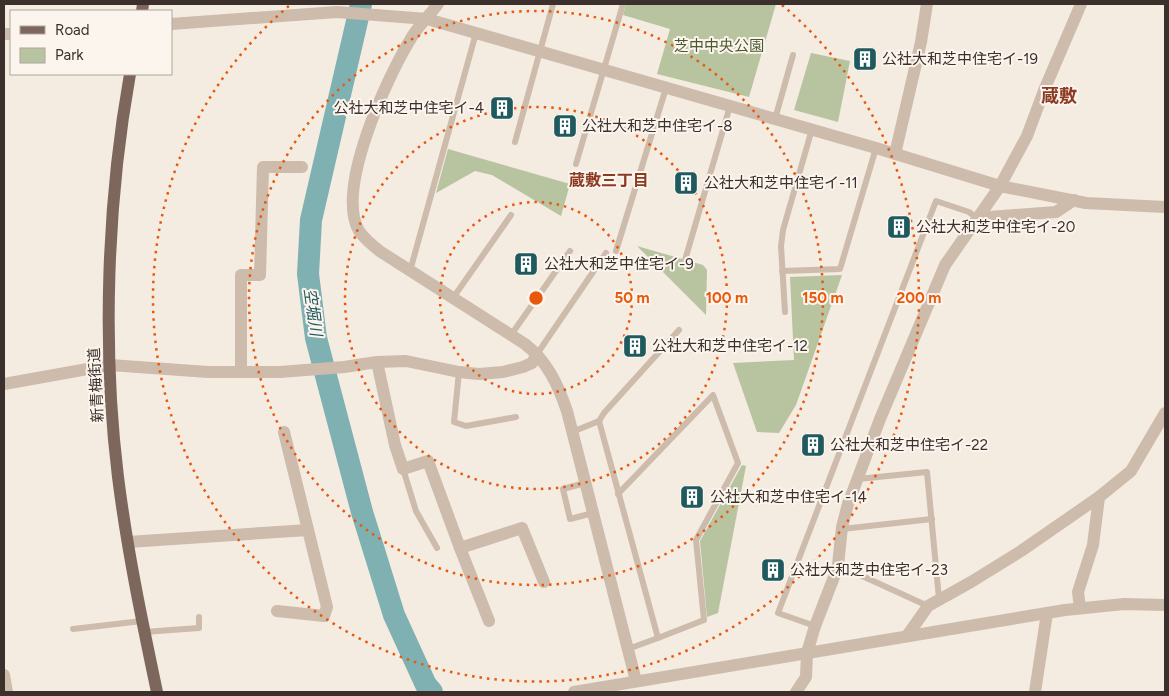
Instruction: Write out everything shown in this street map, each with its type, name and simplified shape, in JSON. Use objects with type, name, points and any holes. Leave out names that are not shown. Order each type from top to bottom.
[{"type":"main road","name":"新青梅街道","points":[[130,75],[115,189],[110,284],[110,366],[118,475],[143,626],[157,692]]},
{"type":"street","points":[[438,4],[411,38],[381,96],[370,123],[361,152],[353,192],[354,213],[359,230],[369,242],[381,252],[511,335],[537,354],[558,384],[567,411],[636,681]]},
{"type":"street","points":[[895,154],[927,4]]},
{"type":"street","points":[[796,692],[806,677],[808,653],[815,626],[838,565],[842,529],[848,504],[880,419],[945,265],[1000,186],[1027,136],[1045,88],[1081,4]]},
{"type":"street","points":[[172,24],[337,12],[427,19],[812,129],[1000,186],[1086,203],[1165,207]]},
{"type":"street","points":[[241,372],[241,274],[260,275],[263,167],[302,167]]},
{"type":"street","points":[[977,218],[1056,212],[1074,200]]},
{"type":"street","points":[[4,384],[110,366],[241,372],[305,371],[377,362],[406,361],[459,372],[479,374],[503,372],[532,363],[537,354]]},
{"type":"street","points":[[377,362],[394,445],[403,468],[428,461],[489,621]]},
{"type":"street","points":[[907,636],[928,606],[1021,551],[1099,497],[1131,471],[1165,412]]},
{"type":"street","points":[[277,611],[324,616],[326,607],[284,432]]},
{"type":"street","points":[[1080,608],[1078,592],[1093,545],[1099,497]]},
{"type":"street","points":[[460,548],[522,528],[544,582]]},
{"type":"street","points":[[128,542],[308,530]]},
{"type":"street","points":[[574,692],[1046,613],[1124,604],[1165,605]]},
{"type":"street","points":[[1035,692],[1046,613]]},
{"type":"street","points":[[4,675],[7,692]]},
{"type":"lane","points":[[515,142],[553,4]]},
{"type":"lane","points":[[576,164],[623,4]]},
{"type":"lane","points":[[410,271],[476,33]]},
{"type":"lane","points":[[775,119],[793,55]]},
{"type":"lane","points":[[616,251],[666,88]]},
{"type":"lane","points":[[685,260],[730,106]]},
{"type":"lane","points":[[785,312],[781,246],[783,230],[812,129]]},
{"type":"lane","points":[[782,271],[840,269],[876,148]]},
{"type":"lane","points":[[815,626],[778,613],[936,201],[968,212],[977,218]]},
{"type":"lane","points":[[453,298],[511,215]]},
{"type":"lane","points":[[511,335],[570,251]]},
{"type":"lane","points":[[537,354],[606,253]]},
{"type":"lane","points":[[572,432],[599,421],[604,413],[679,330]]},
{"type":"lane","points":[[459,372],[454,422],[466,426],[516,417]]},
{"type":"lane","points":[[618,494],[713,395],[738,463],[696,540],[704,620],[628,649]]},
{"type":"lane","points":[[599,421],[658,638]]},
{"type":"lane","points":[[403,468],[416,511],[437,548]]},
{"type":"lane","points":[[858,478],[927,472],[939,599]]},
{"type":"lane","points":[[585,483],[562,489],[570,519],[593,513]]},
{"type":"lane","points":[[842,529],[932,519]]},
{"type":"lane","points":[[838,565],[928,606]]},
{"type":"lane","points":[[73,629],[143,626],[200,628],[199,617]]},
{"type":"green space","name":"芝中中央公園","points":[[626,4],[776,4],[749,97],[657,74],[670,29],[623,15]]},
{"type":"green space","points":[[811,53],[850,61],[838,122],[794,110]]},
{"type":"green space","points":[[448,149],[570,184],[561,216],[492,175],[475,171],[436,193]]},
{"type":"green space","points":[[637,246],[703,265],[707,270],[706,315]]},
{"type":"green space","points":[[842,275],[796,405],[779,433],[757,432],[733,363],[794,360],[790,277]]},
{"type":"green space","points":[[742,465],[746,466],[718,613],[707,617],[700,541]]},
{"type":"waterway","name":"空堀川","points":[[361,4],[311,220],[308,274],[316,338],[362,512],[394,615],[426,685],[432,692]]},
{"type":"place","name":"公社大和芝中住宅イ-19","points":[[865,59]]},
{"type":"place","name":"公社大和芝中住宅イ-4","points":[[502,108]]},
{"type":"place","name":"公社大和芝中住宅イ-8","points":[[565,126]]},
{"type":"place","name":"公社大和芝中住宅イ-11","points":[[686,183]]},
{"type":"place","name":"公社大和芝中住宅イ-20","points":[[899,227]]},
{"type":"place","name":"公社大和芝中住宅イ-9","points":[[526,264]]},
{"type":"place","name":"公社大和芝中住宅イ-12","points":[[635,346]]},
{"type":"place","name":"公社大和芝中住宅イ-22","points":[[813,445]]},
{"type":"place","name":"公社大和芝中住宅イ-14","points":[[692,497]]},
{"type":"place","name":"公社大和芝中住宅イ-23","points":[[773,570]]},
{"type":"district","name":"蔵敷","points":[[1059,96]]},
{"type":"district","name":"蔵敷三丁目","points":[[609,180]]}]
